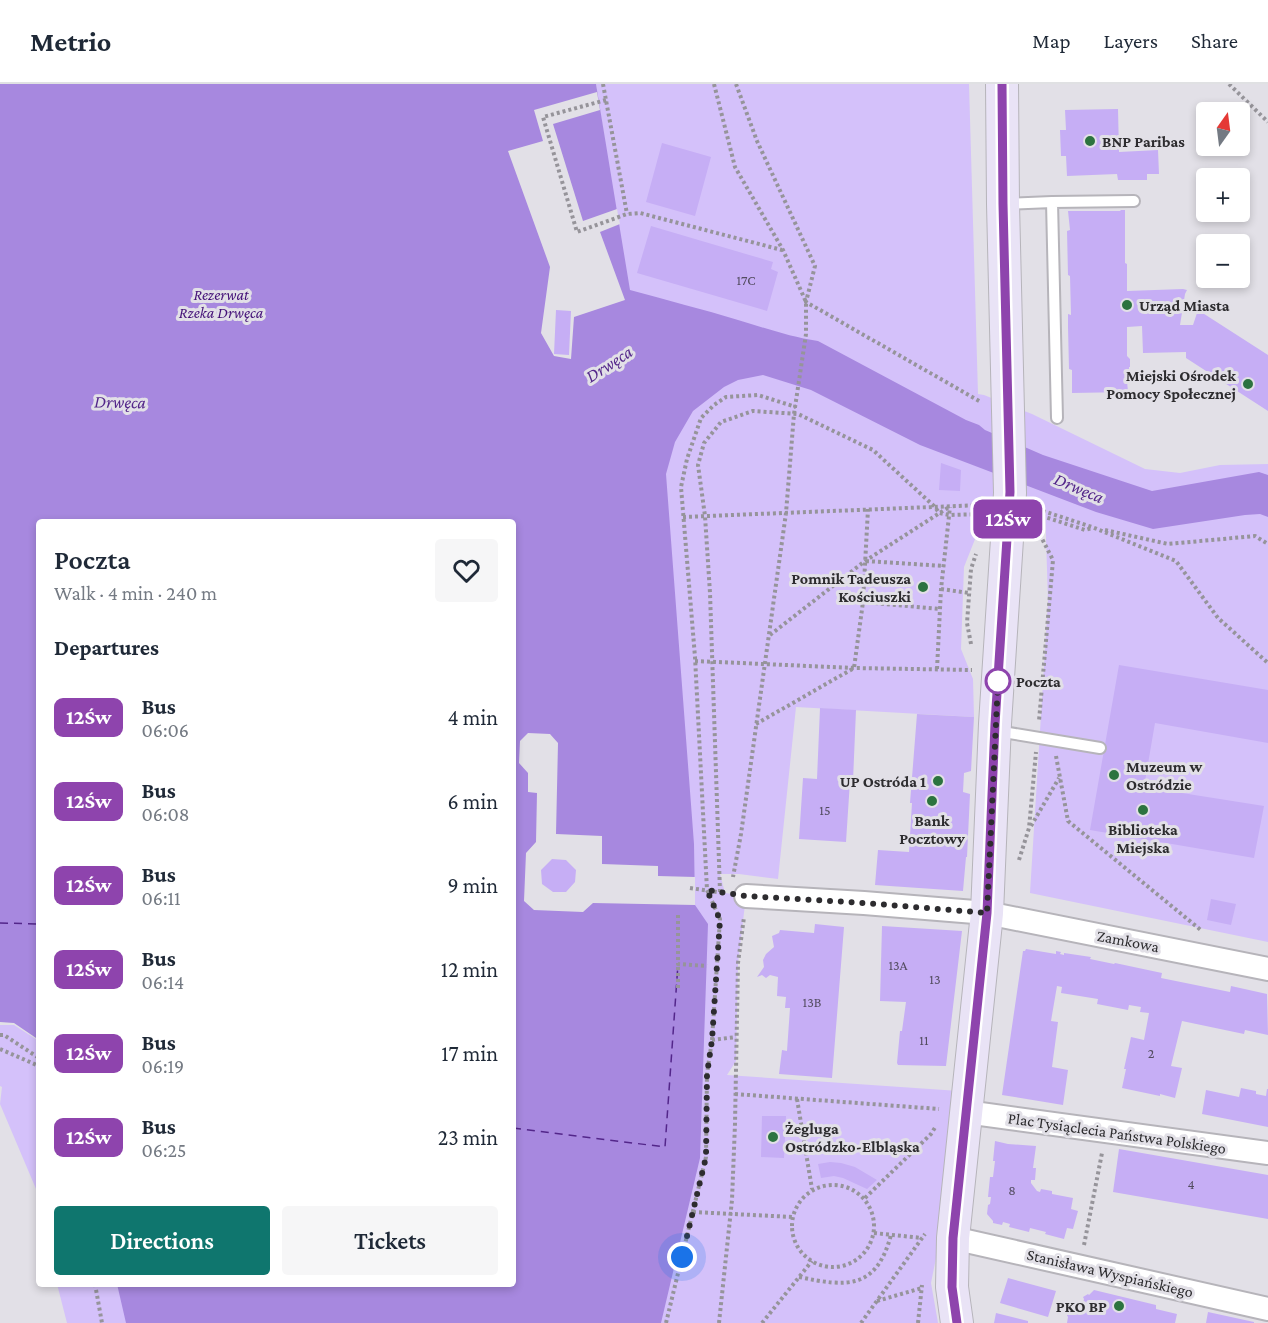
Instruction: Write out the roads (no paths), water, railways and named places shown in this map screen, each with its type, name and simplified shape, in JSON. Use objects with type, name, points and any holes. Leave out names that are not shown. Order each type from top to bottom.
[{"type":"main road","points":[[957,1323],[941,1233],[951,1113],[987,913],[995,731],[1017,506],[997,409],[1003,204],[1002,84]]},
{"type":"street","name":"Zamkowa","points":[[745,905],[864,903],[987,913],[1268,969]]},
{"type":"street","name":"Plac Tysiąclecia Państwa Polskiego","points":[[951,1113],[1268,1153]]},
{"type":"street","name":"Stanisława Wyspiańskiego","points":[[941,1233],[1268,1309]]},
{"type":"lane","points":[[1003,204],[1134,201]]},
{"type":"lane","points":[[1052,202],[1057,418]]},
{"type":"lane","points":[[995,731],[1100,748]]},
{"type":"water","name":"Rezerwat Rzeka Drwęca","points":[[0,84],[596,84],[630,290],[788,335],[818,341],[985,430],[1043,455],[1152,491],[1259,472],[1268,475],[1268,517],[1260,514],[1245,515],[1153,529],[1096,512],[920,445],[811,390],[763,375],[738,380],[724,387],[693,411],[675,442],[666,474],[694,844],[695,905],[708,924],[700,1158],[661,1323],[126,1323],[118,1287],[516,1287],[516,519],[36,519],[36,1038],[14,1023],[0,1022]]},
{"type":"place","name":"BNP Paribas","points":[[1090,141]]},
{"type":"place","name":"Urząd Miasta","points":[[1127,305]]},
{"type":"place","name":"Miejski Ośrodek Pomocy Społecznej","points":[[1248,384]]},
{"type":"place","name":"Pomnik Tadeusza Kościuszki","points":[[923,587]]},
{"type":"place","name":"Poczta","points":[[998,681]]},
{"type":"place","name":"Muzeum w Ostródzie","points":[[1114,775]]},
{"type":"place","name":"UP Ostróda 1","points":[[938,781]]},
{"type":"place","name":"Bank Pocztowy","points":[[932,801]]},
{"type":"place","name":"Biblioteka Miejska","points":[[1143,810]]},
{"type":"place","name":"Żegluga Ostródzko-Elbląska","points":[[773,1137]]},
{"type":"place","name":"PKO BP","points":[[1119,1306]]},
{"type":"water label","name":"Drwęca","points":[[609,364]]},
{"type":"water label","name":"Drwęca","points":[[120,402]]},
{"type":"water label","name":"Drwęca","points":[[1079,488]]}]
